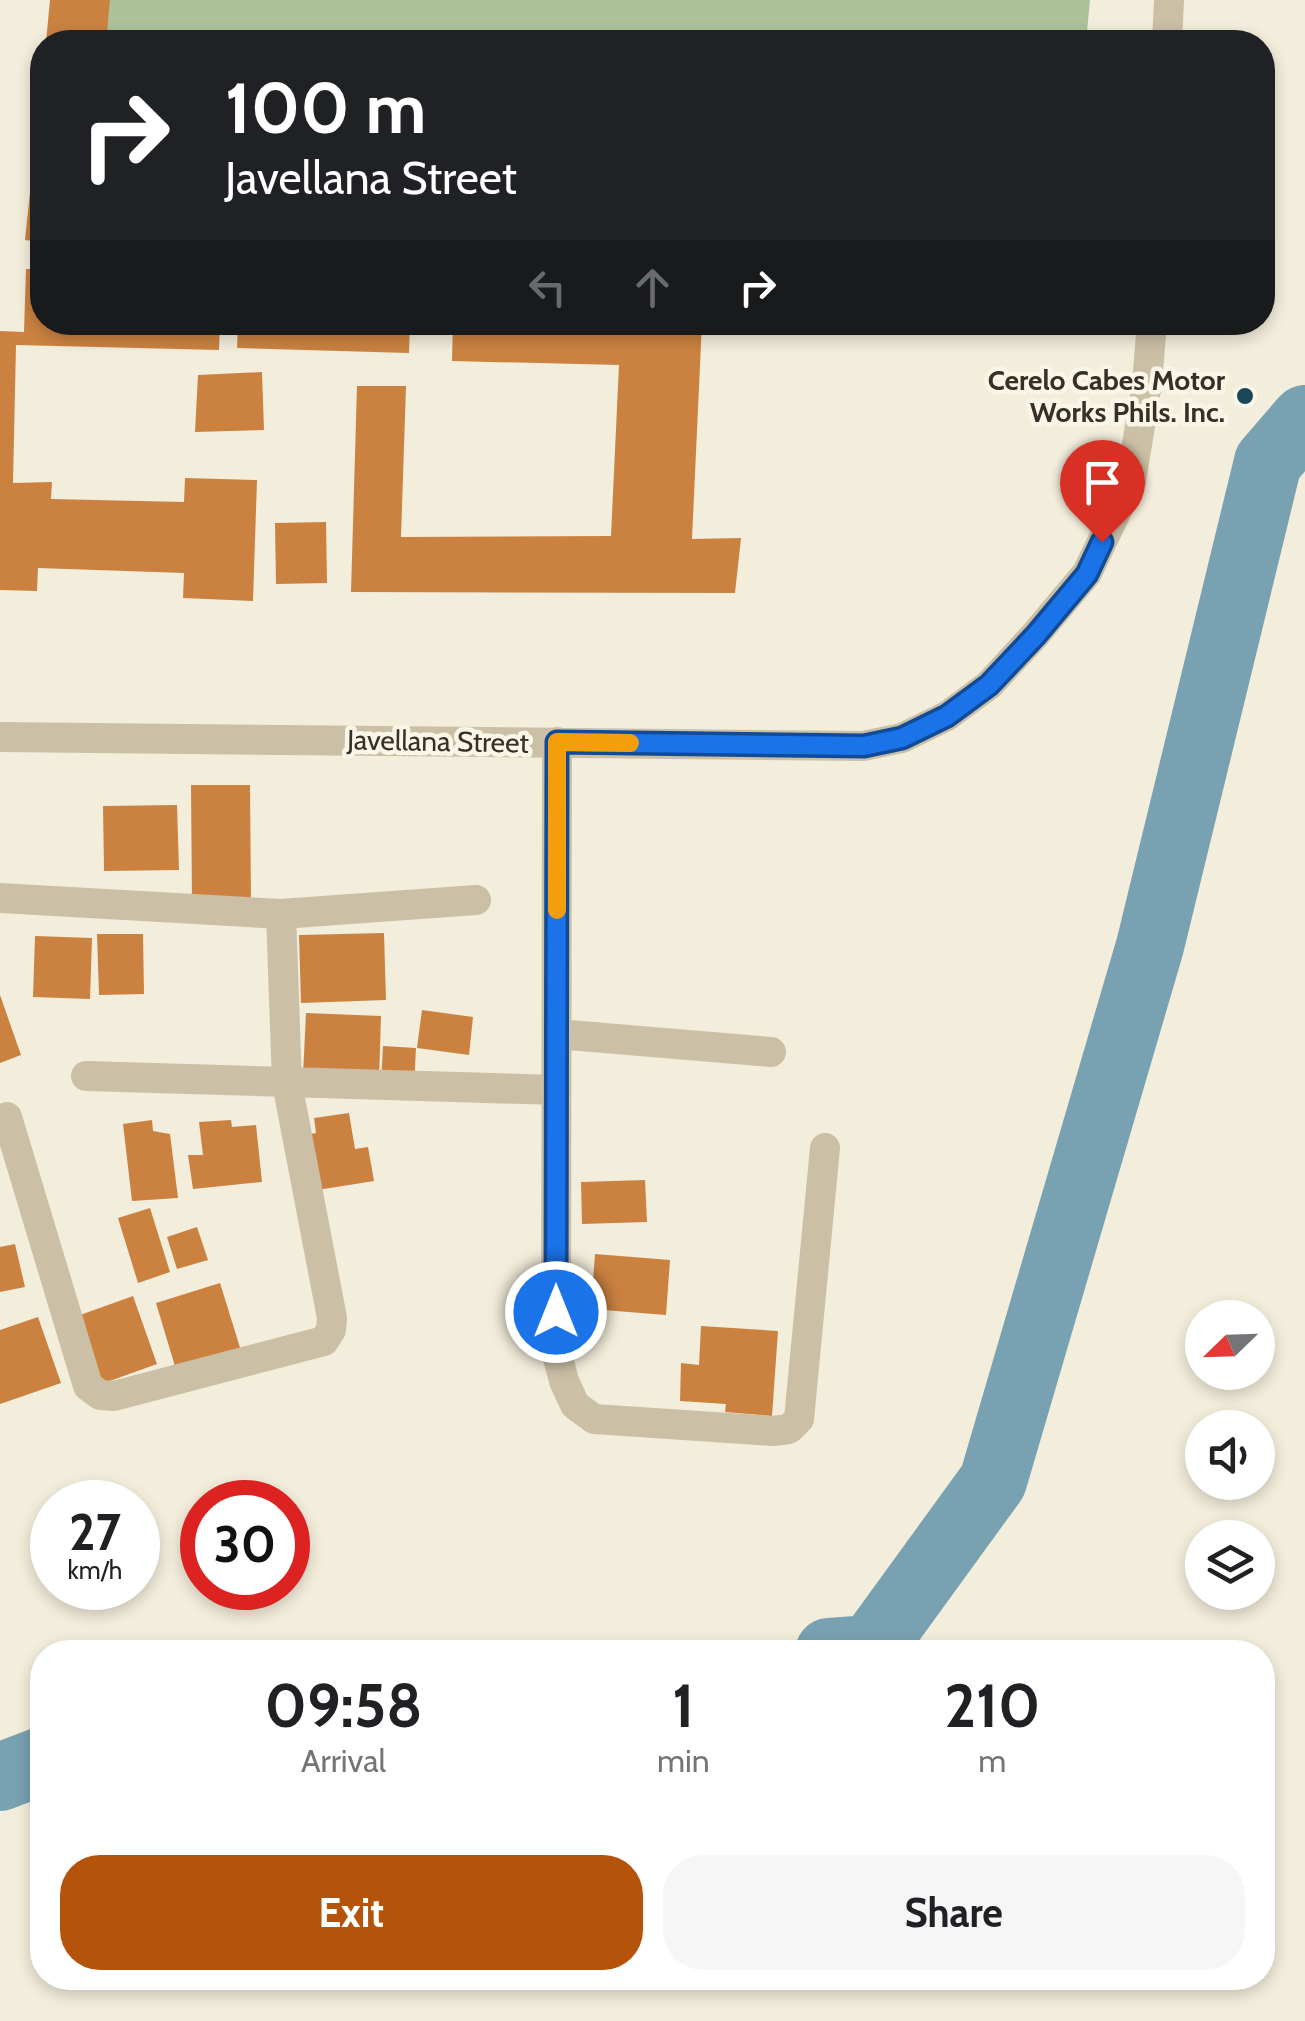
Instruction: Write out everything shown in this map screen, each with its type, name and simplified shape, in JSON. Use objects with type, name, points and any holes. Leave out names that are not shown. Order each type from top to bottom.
[{"type":"street","points":[[1168,30],[1169,0]]},
{"type":"street","name":"Javellana Street","points":[[0,737],[864,746],[902,738],[947,716],[989,685],[1087,574],[1131,480],[1151,335]]},
{"type":"street","points":[[557,742],[556,1350],[575,1405],[594,1419],[790,1429],[799,1419],[826,1148]]},
{"type":"street","points":[[0,898],[282,914],[476,900]]},
{"type":"street","points":[[7,1118],[88,1386],[100,1395],[114,1396],[324,1340],[331,1330],[332,1318],[287,1083],[282,914]]},
{"type":"street","points":[[557,1034],[771,1052]]},
{"type":"street","points":[[86,1076],[556,1090]]},
{"type":"green space","points":[[94,0],[1090,0],[1087,30],[107,30]]},
{"type":"building","points":[[50,0],[110,0],[107,30],[47,30]]},
{"type":"building","points":[[30,192],[30,241],[25,240]]},
{"type":"building","points":[[26,269],[30,269],[30,335],[220,335],[219,350],[16,345],[13,483],[52,482],[51,499],[184,502],[185,478],[257,480],[253,601],[183,598],[184,573],[38,568],[37,591],[0,590],[0,331],[24,332]]},
{"type":"building","points":[[238,335],[410,335],[409,353],[237,348]]},
{"type":"building","points":[[453,335],[701,335],[692,539],[741,538],[735,593],[351,592],[357,386],[406,386],[401,537],[611,536],[619,365],[452,361]]},
{"type":"building","points":[[262,372],[264,430],[195,432],[198,375]]},
{"type":"building","points":[[326,522],[327,583],[276,584],[275,523]]},
{"type":"building","points":[[191,785],[250,785],[251,905],[192,905]]},
{"type":"building","points":[[177,805],[179,870],[104,871],[103,806]]},
{"type":"building","points":[[384,933],[386,1000],[301,1003],[299,935]]},
{"type":"building","points":[[97,934],[143,934],[144,994],[99,995]]},
{"type":"building","points":[[35,936],[92,938],[90,999],[33,997]]},
{"type":"building","points":[[0,995],[21,1055],[0,1063]]},
{"type":"building","points":[[422,1010],[473,1017],[469,1055],[417,1048]]},
{"type":"building","points":[[306,1013],[381,1016],[379,1079],[303,1075]]},
{"type":"building","points":[[383,1046],[416,1048],[414,1086],[381,1084]]},
{"type":"building","points":[[349,1113],[355,1149],[368,1147],[374,1181],[311,1191],[303,1135],[316,1133],[314,1118]]},
{"type":"building","points":[[152,1120],[153,1131],[170,1134],[178,1198],[132,1201],[123,1124]]},
{"type":"building","points":[[231,1120],[232,1127],[256,1125],[262,1182],[193,1189],[188,1155],[203,1155],[199,1122]]},
{"type":"building","points":[[645,1180],[647,1222],[582,1224],[581,1182]]},
{"type":"building","points":[[150,1208],[170,1272],[138,1283],[118,1218]]},
{"type":"building","points":[[197,1227],[208,1260],[177,1269],[167,1237]]},
{"type":"building","points":[[15,1244],[25,1287],[0,1292],[0,1247]]},
{"type":"building","points":[[595,1254],[670,1260],[666,1315],[591,1309]]},
{"type":"building","points":[[220,1283],[242,1354],[177,1373],[156,1303]]},
{"type":"building","points":[[133,1296],[157,1364],[93,1387],[69,1319]]},
{"type":"building","points":[[38,1317],[61,1383],[0,1404],[0,1330]]},
{"type":"building","points":[[701,1326],[778,1331],[772,1416],[725,1412],[726,1404],[680,1401],[681,1363],[699,1365]]},
{"type":"waterway","points":[[878,1640],[993,1481],[1150,946],[1268,462],[1305,419]]},
{"type":"waterway","points":[[0,1777],[30,1766]]},
{"type":"slow traffic","points":[[557,910],[557,742],[630,743]]},
{"type":"place","name":"Cerelo Cabes Motor Works Phils. Inc.","points":[[1245,396]]},
{"type":"route","points":[[556,1312],[557,742],[864,746],[902,738],[947,716],[989,685],[1087,574],[1102,542]]}]
